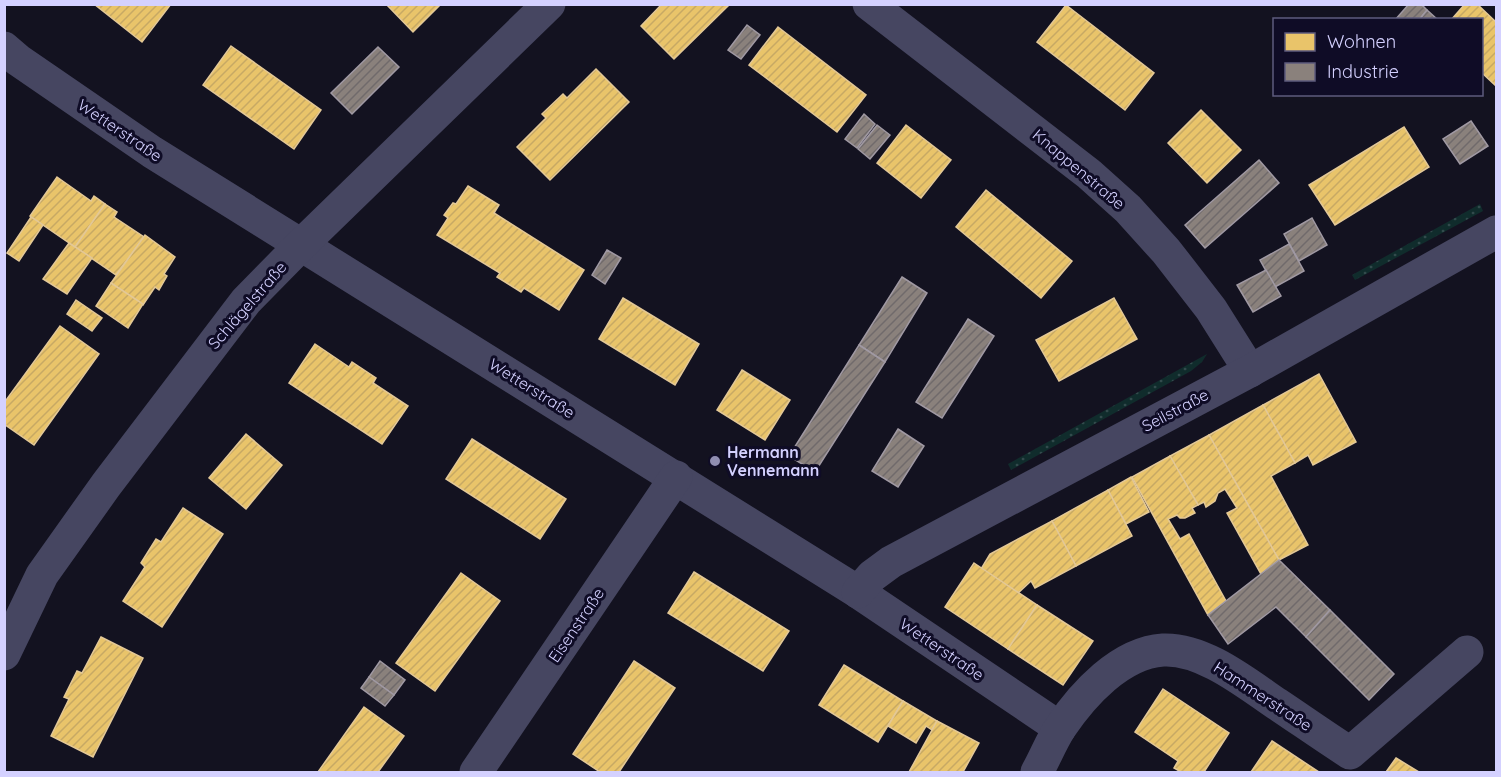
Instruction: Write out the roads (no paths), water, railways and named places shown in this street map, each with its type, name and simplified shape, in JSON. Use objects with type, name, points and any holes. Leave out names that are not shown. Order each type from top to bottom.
[{"type":"street","name":"Schlägelstraße","points":[[4,654],[42,575],[106,484],[246,301],[549,4]]},
{"type":"street","name":"Knappenstraße","points":[[869,4],[1089,174],[1128,209],[1166,251],[1204,301],[1250,370]]},
{"type":"street","name":"Wetterstraße","points":[[4,48],[152,152],[858,592],[1060,728]]},
{"type":"street","name":"Seilstraße","points":[[858,592],[872,576],[891,562],[1250,370],[1497,232]]},
{"type":"street","name":"Eisenstraße","points":[[476,772],[676,477]]},
{"type":"street","name":"Hammerstraße","points":[[1037,772],[1060,728],[1088,694],[1114,669],[1138,656],[1164,650],[1193,654],[1229,671],[1350,753],[1467,652]]},
{"type":"place","name":"Hermann Vennemann","points":[[715,461]]}]
